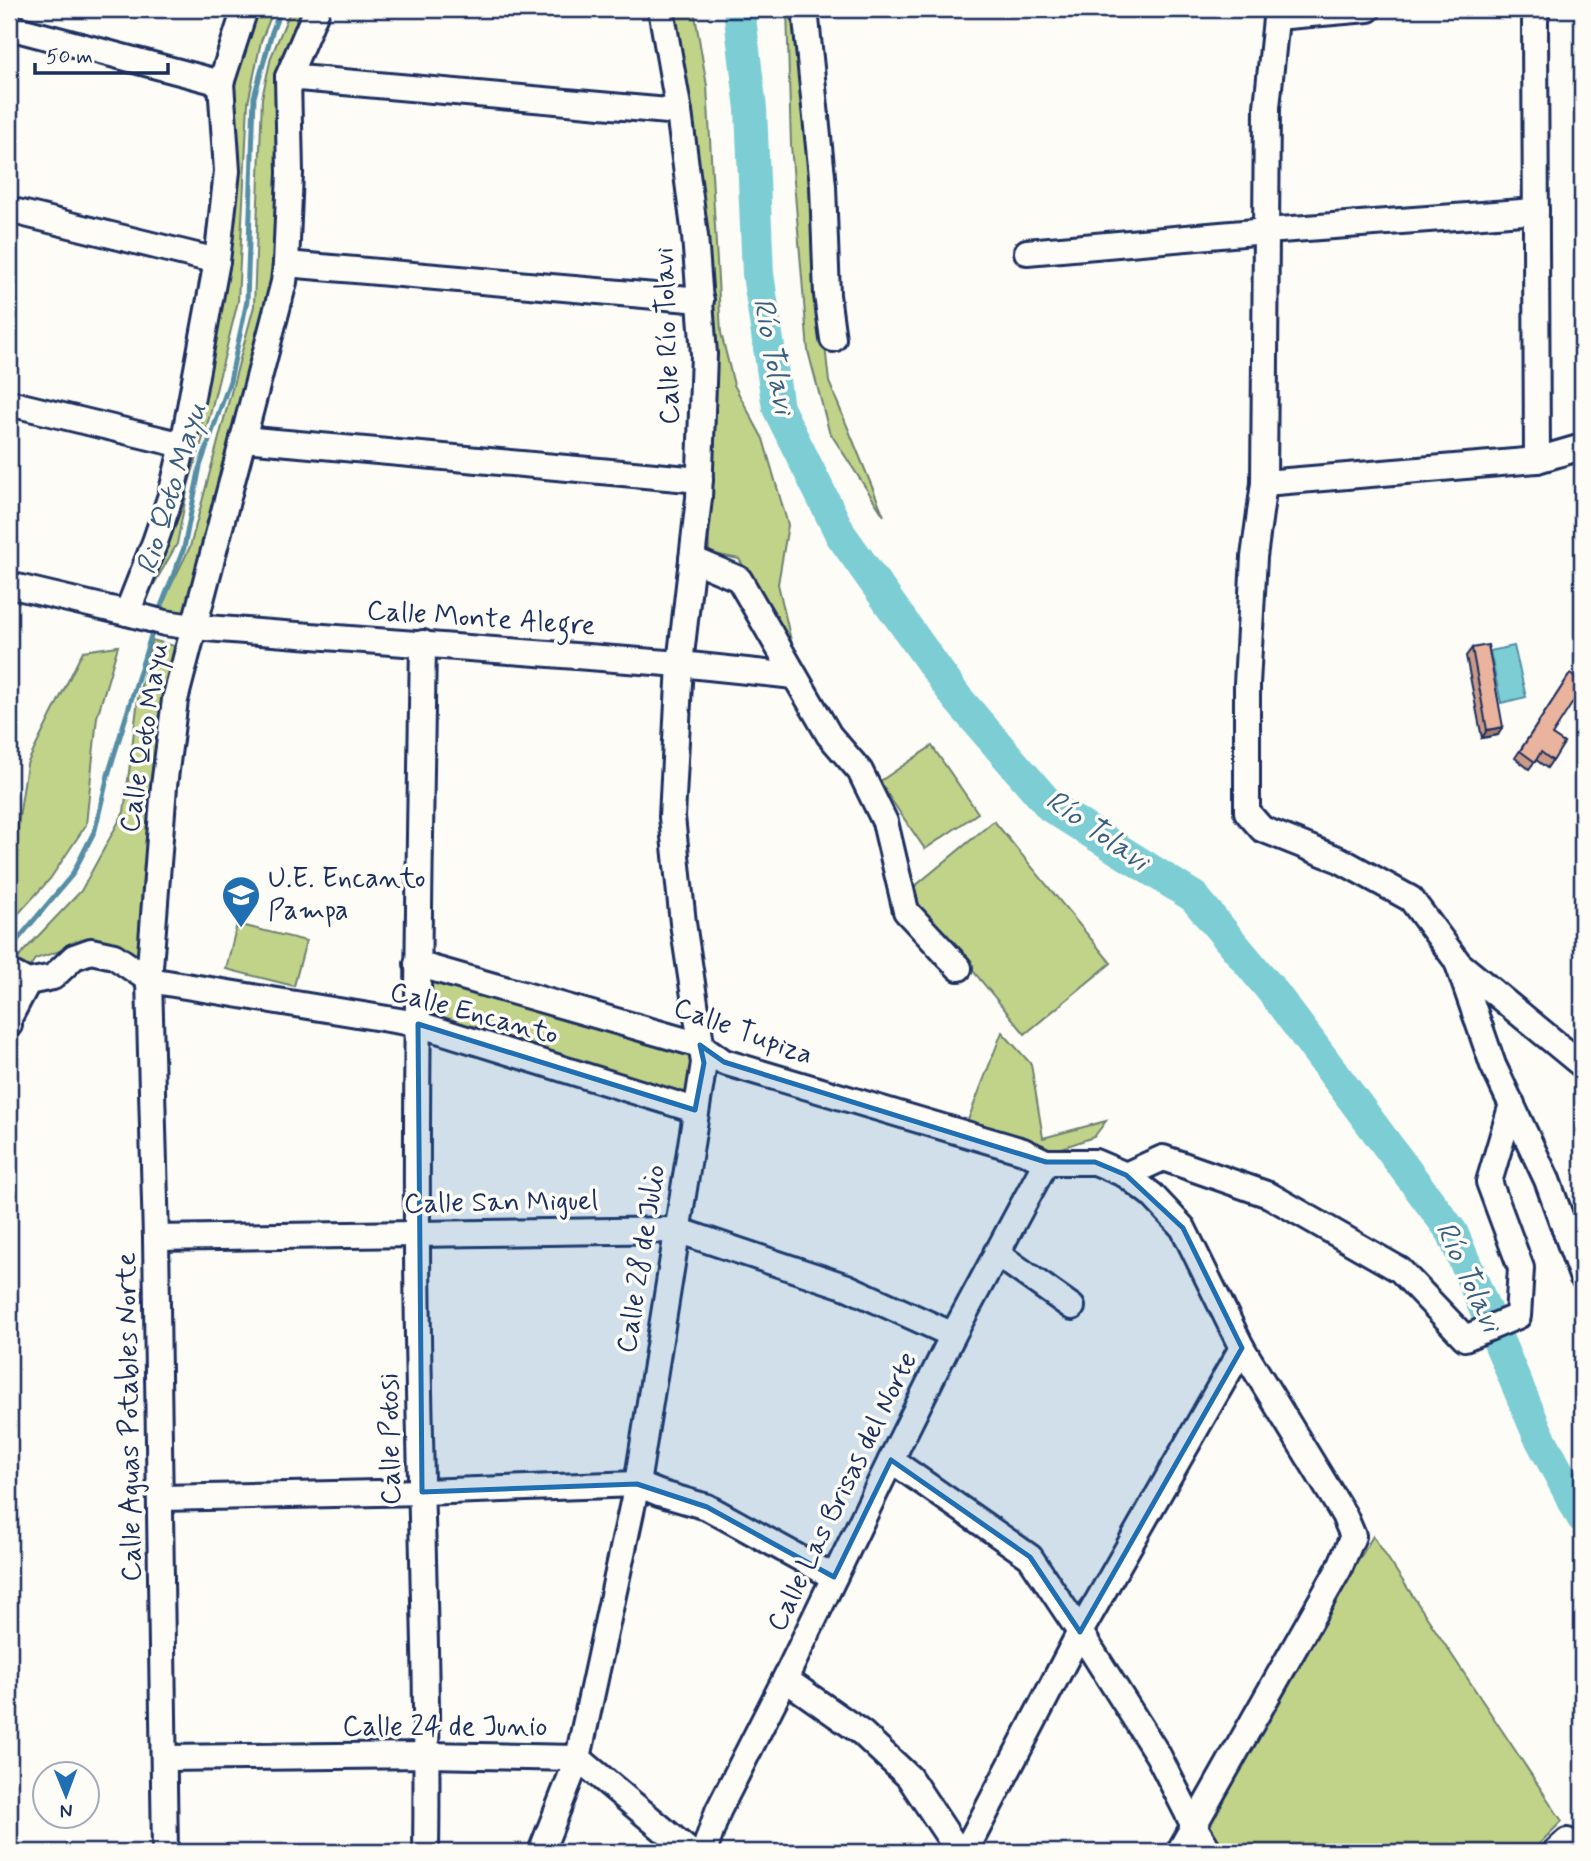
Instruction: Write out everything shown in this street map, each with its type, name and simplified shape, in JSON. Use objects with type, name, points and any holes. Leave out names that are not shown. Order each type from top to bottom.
[{"type":"street","points":[[145,618],[159,530],[183,445],[217,261],[227,170],[221,83],[245,9]]},
{"type":"street","points":[[317,9],[288,77],[679,112]]},
{"type":"street","name":"Calle Río Tolavi","points":[[661,9],[679,112],[695,236],[704,354],[700,480],[680,664]]},
{"type":"street","points":[[804,9],[823,186],[827,295],[833,339]]},
{"type":"street","points":[[1368,9],[1276,13],[1267,107],[1264,483],[1254,557],[1247,684],[1247,812],[1262,829],[1339,860],[1411,899],[1457,961],[1582,1065]]},
{"type":"street","points":[[1536,9],[1537,460]]},
{"type":"street","points":[[9,27],[221,83]]},
{"type":"street","name":"Calle Qoto Mayu","points":[[149,980],[164,786],[175,700],[284,282],[290,173],[288,77]]},
{"type":"street","points":[[9,210],[217,261]]},
{"type":"street","points":[[1027,252],[1536,211]]},
{"type":"street","points":[[286,264],[701,300]]},
{"type":"street","points":[[9,403],[183,445]]},
{"type":"street","points":[[243,439],[700,480]]},
{"type":"street","points":[[1264,483],[1537,460],[1582,447]]},
{"type":"street","points":[[692,559],[739,579],[830,735],[860,771],[885,822],[906,911],[959,968]]},
{"type":"street","name":"Calle Monte Alegre","points":[[9,585],[193,627],[362,641],[423,643],[794,676]]},
{"type":"street","name":"Calle Potosi","points":[[423,643],[416,1234],[427,1755],[425,1852]]},
{"type":"street","name":"Calle 28 de Julio","points":[[541,1852],[578,1758],[636,1484],[704,1063],[683,923],[672,817],[680,664]]},
{"type":"street","points":[[9,1025],[18,977],[53,977],[74,957],[91,951],[114,956],[149,980]]},
{"type":"street","points":[[1457,961],[1493,1065],[1548,1180],[1582,1276]]},
{"type":"street","name":"Calle Tupiza","points":[[418,964],[700,1045],[724,1062],[1010,1147],[1046,1162]]},
{"type":"street","name":"Calle Encanto","points":[[149,980],[418,1024],[695,1110]]},
{"type":"street","name":"Calle Aguas Potables Norte","points":[[149,980],[161,1498],[165,1852]]},
{"type":"street","points":[[1126,1175],[1163,1158],[1269,1195],[1400,1270],[1465,1338],[1518,1316],[1521,1268],[1489,1182],[1511,1104]]},
{"type":"street","points":[[1046,1162],[1095,1162],[1126,1175],[1152,1195],[1183,1228],[1242,1348],[1344,1515],[1353,1536],[1339,1569],[1178,1852]]},
{"type":"street","name":"Calle Las Brisas del Norte","points":[[704,1852],[718,1811],[891,1460],[953,1335],[1046,1162]]},
{"type":"street","name":"Calle San Miguel","points":[[156,1238],[677,1230],[847,1287],[953,1335]]},
{"type":"street","points":[[996,1253],[1072,1307]]},
{"type":"street","points":[[965,1852],[1080,1632],[1242,1348]]},
{"type":"street","points":[[891,1460],[1030,1557],[1158,1755],[1210,1852]]},
{"type":"street","points":[[161,1498],[636,1484],[707,1507],[834,1577]]},
{"type":"street","points":[[785,1679],[862,1733],[909,1777],[959,1852]]},
{"type":"street","name":"Calle 24 de Junio","points":[[165,1759],[427,1755],[578,1758],[690,1852]]},
{"type":"street","points":[[1555,1852],[1567,1841],[1574,1852]]},
{"type":"highlighted area","points":[[418,1024],[695,1110],[704,1063],[700,1045],[724,1062],[1046,1162],[1095,1162],[1126,1175],[1183,1228],[1242,1348],[1080,1632],[1030,1557],[891,1460],[834,1577],[707,1507],[637,1484],[422,1492]]},
{"type":"green space","points":[[253,9],[274,9],[261,41],[248,103],[238,301],[210,415],[188,486],[177,544],[141,607],[183,473],[233,74]]},
{"type":"green space","points":[[291,9],[307,9],[280,201],[276,267],[188,618],[158,612],[190,547],[254,306],[262,98],[271,57]]},
{"type":"green space","points":[[672,9],[694,9],[707,86],[721,333],[734,385],[763,439],[788,525],[778,584],[792,645],[739,559],[709,553],[708,499]]},
{"type":"green space","points":[[787,9],[798,9],[829,382],[884,516],[829,431],[808,351],[791,145]]},
{"type":"green space","points":[[152,640],[174,646],[155,759],[140,958],[93,940],[35,959],[9,999],[9,972],[23,952],[81,891],[124,812],[138,699]]},
{"type":"green space","points":[[118,646],[97,717],[86,825],[50,879],[9,924],[9,863],[13,858],[27,764],[83,651]]},
{"type":"green space","points":[[932,746],[978,813],[925,849],[879,782]]},
{"type":"green space","points":[[994,821],[1111,963],[1025,1034],[908,892]]},
{"type":"green space","points":[[237,924],[306,941],[294,986],[226,969]]},
{"type":"green space","points":[[432,980],[688,1050],[694,1063],[689,1097],[428,1021]]},
{"type":"green space","points":[[1002,1032],[1031,1064],[1043,1138],[1106,1121],[1094,1137],[1053,1151],[966,1125]]},
{"type":"green space","points":[[1373,1536],[1562,1821],[1531,1852],[1224,1852],[1207,1823]]},
{"type":"water","points":[[1514,646],[1526,697],[1501,703],[1490,651]]},
{"type":"building","points":[[1488,645],[1503,727],[1487,730],[1472,648]]},
{"type":"building","points":[[1570,674],[1582,683],[1582,688],[1552,735],[1564,743],[1553,761],[1541,752],[1535,762],[1520,751]]},
{"type":"waterway","name":"Rio Qoto Mayu","points":[[158,614],[184,548],[200,466],[230,381],[247,301],[254,97],[281,9]]},
{"type":"waterway","name":"Río Tolavi","points":[[739,9],[751,109],[758,274],[778,408],[841,535],[957,698],[1051,807],[1194,897],[1273,992],[1452,1232],[1538,1434],[1582,1517]]},
{"type":"waterway","name":"Rio Qoto Mayu","points":[[9,950],[72,875],[95,830],[108,775],[154,626]]},
{"type":"place","name":"U.E. Encanto Pampa","points":[[241,929]]}]
